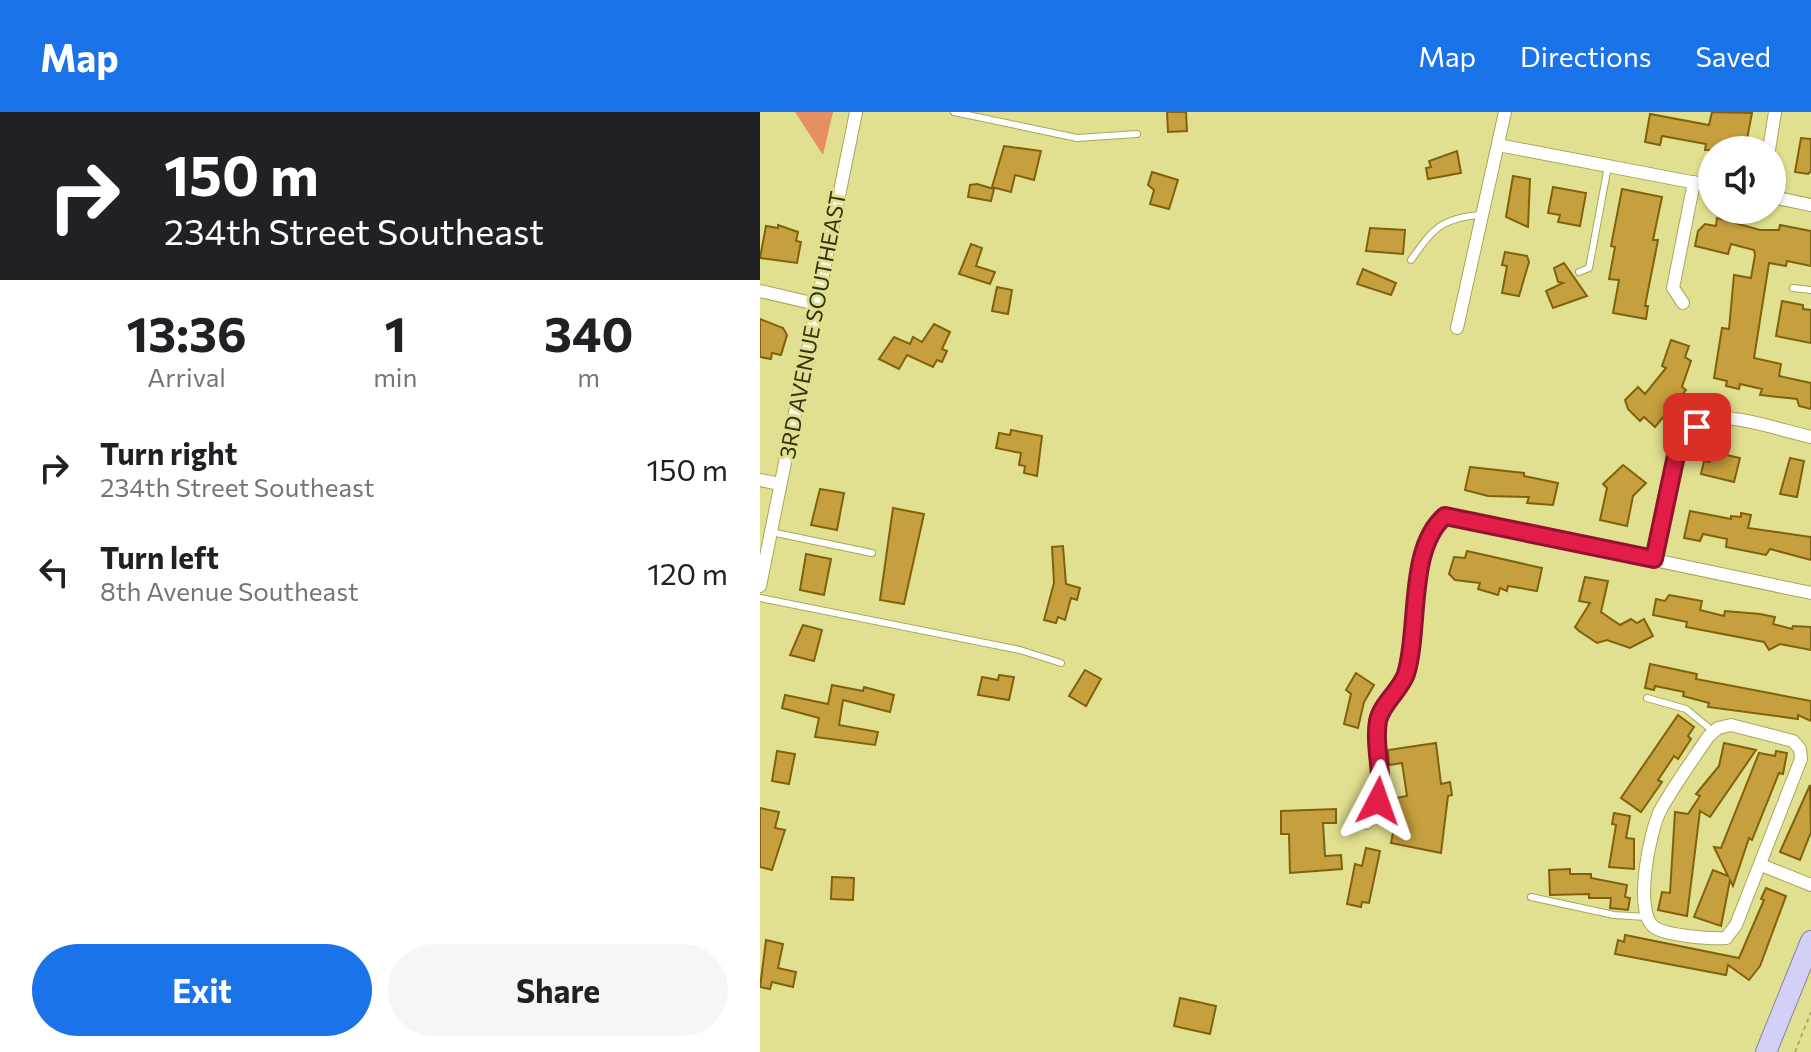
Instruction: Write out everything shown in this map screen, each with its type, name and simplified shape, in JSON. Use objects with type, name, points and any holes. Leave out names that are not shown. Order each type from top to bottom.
[{"type":"main road","points":[[1766,1052],[1811,941]]},
{"type":"street","name":"3RD AVENUE SOUTHEAST","points":[[760,586],[856,112]]},
{"type":"street","points":[[1457,328],[1505,112]]},
{"type":"street","points":[[1771,136],[1775,112]]},
{"type":"street","points":[[1498,145],[1698,183]]},
{"type":"street","points":[[1683,303],[1673,288],[1694,182]]},
{"type":"street","points":[[1786,200],[1811,205]]},
{"type":"street","points":[[760,291],[816,304]]},
{"type":"street","points":[[1654,559],[1678,446],[1697,427],[1712,419],[1727,418],[1811,437]]},
{"type":"street","points":[[760,480],[780,484]]},
{"type":"street","points":[[1367,823],[1381,788],[1378,722],[1406,672],[1425,546],[1435,524],[1445,516],[1811,593]]},
{"type":"street","points":[[1731,725],[1793,741],[1800,749],[1801,759],[1736,925],[1726,938],[1709,939],[1655,928],[1646,917],[1642,901],[1654,827],[1660,811],[1716,730],[1731,725]]},
{"type":"street","points":[[1761,865],[1811,885]]},
{"type":"lane","points":[[954,112],[1077,138],[1137,134]]},
{"type":"lane","points":[[1579,272],[1589,268],[1608,166]]},
{"type":"lane","points":[[1411,260],[1424,241],[1448,219],[1484,215]]},
{"type":"lane","points":[[1793,288],[1811,290]]},
{"type":"lane","points":[[771,532],[872,553]]},
{"type":"lane","points":[[760,598],[1020,650],[1061,663]]},
{"type":"lane","points":[[1647,698],[1686,709],[1716,730]]},
{"type":"lane","points":[[1531,897],[1614,915],[1646,917]]},
{"type":"path","points":[[1795,1052],[1811,1012]]},
{"type":"shaded area","points":[[795,112],[833,112],[823,155]]},
{"type":"building","points":[[1167,112],[1186,112],[1187,131],[1168,132]]},
{"type":"building","points":[[1712,112],[1752,113],[1748,136],[1698,136],[1698,143],[1662,136],[1660,145],[1645,142],[1650,114],[1709,125]]},
{"type":"building","points":[[1801,138],[1811,139],[1811,171],[1808,174],[1795,172]]},
{"type":"building","points":[[1004,146],[1041,151],[1034,180],[1015,175],[1011,192],[992,187]]},
{"type":"building","points":[[1457,151],[1461,173],[1428,179],[1426,168],[1431,167],[1429,161]]},
{"type":"building","points":[[1152,172],[1178,180],[1169,209],[1150,204],[1154,190],[1148,185]]},
{"type":"building","points":[[1513,176],[1530,179],[1528,227],[1506,217]]},
{"type":"building","points":[[970,185],[994,189],[991,201],[968,197]]},
{"type":"building","points":[[1553,187],[1586,193],[1580,226],[1558,222],[1560,215],[1548,213]]},
{"type":"building","points":[[1622,189],[1662,197],[1653,240],[1658,240],[1645,306],[1648,306],[1646,319],[1613,313],[1619,280],[1609,279],[1615,247],[1611,246]]},
{"type":"building","points":[[1705,224],[1738,224],[1760,230],[1779,230],[1780,225],[1811,231],[1811,266],[1787,261],[1786,266],[1769,263],[1754,358],[1781,364],[1779,376],[1811,383],[1811,409],[1799,406],[1797,399],[1760,395],[1762,389],[1740,384],[1739,389],[1726,386],[1727,381],[1714,378],[1722,328],[1729,329],[1734,275],[1751,278],[1755,255],[1754,250],[1731,244],[1728,254],[1695,246],[1698,231]]},
{"type":"building","points":[[778,225],[798,232],[796,241],[801,242],[797,263],[760,258],[766,226],[778,228]]},
{"type":"building","points":[[1370,228],[1405,230],[1403,254],[1366,251]]},
{"type":"building","points":[[971,244],[982,248],[976,266],[995,272],[990,284],[959,274]]},
{"type":"building","points":[[1505,252],[1527,256],[1529,262],[1519,296],[1502,293],[1507,266],[1502,265]]},
{"type":"building","points":[[1564,263],[1587,296],[1553,308],[1546,291],[1563,283],[1558,282],[1554,268]]},
{"type":"building","points":[[1363,269],[1396,283],[1391,295],[1357,284]]},
{"type":"building","points":[[997,287],[1012,290],[1008,314],[992,311]]},
{"type":"building","points":[[1782,301],[1803,305],[1803,309],[1811,310],[1811,343],[1776,336]]},
{"type":"building","points":[[760,319],[783,328],[787,335],[781,355],[772,353],[771,359],[760,357]]},
{"type":"building","points":[[934,324],[950,332],[942,349],[947,351],[942,362],[937,360],[933,367],[907,355],[899,369],[879,359],[894,337],[910,344],[913,337],[922,342]]},
{"type":"building","points":[[1671,340],[1689,346],[1685,357],[1691,361],[1682,387],[1686,390],[1655,427],[1644,417],[1640,421],[1628,409],[1625,400],[1638,387],[1645,394],[1666,368],[1662,366]]},
{"type":"building","points":[[1011,430],[1042,436],[1037,476],[1024,473],[1025,466],[1019,465],[1021,453],[996,448],[999,433],[1010,435]]},
{"type":"building","points":[[1713,452],[1740,458],[1734,482],[1701,474],[1704,461],[1710,462]]},
{"type":"building","points":[[1790,458],[1804,461],[1797,497],[1780,494]]},
{"type":"building","points":[[1623,465],[1646,483],[1633,496],[1627,526],[1600,520],[1607,488],[1603,484]]},
{"type":"building","points":[[1470,467],[1524,473],[1524,476],[1558,483],[1553,505],[1527,503],[1529,497],[1488,496],[1465,490]]},
{"type":"building","points":[[820,489],[844,493],[837,530],[811,525]]},
{"type":"building","points":[[893,508],[924,514],[904,604],[880,600]]},
{"type":"building","points":[[1690,511],[1731,519],[1731,516],[1741,517],[1741,513],[1751,515],[1748,528],[1811,537],[1811,560],[1770,549],[1766,555],[1726,547],[1727,539],[1703,534],[1700,541],[1684,538]]},
{"type":"building","points":[[1063,546],[1066,584],[1080,588],[1077,600],[1071,598],[1065,620],[1058,617],[1056,623],[1044,620],[1054,583],[1052,547]]},
{"type":"building","points":[[1467,551],[1542,568],[1537,591],[1508,586],[1507,591],[1500,588],[1498,595],[1478,589],[1480,583],[1455,580],[1449,574],[1454,557],[1465,558]]},
{"type":"building","points":[[806,554],[831,559],[824,595],[800,590]]},
{"type":"building","points":[[1585,577],[1608,581],[1601,612],[1620,625],[1631,619],[1637,623],[1644,619],[1653,636],[1630,648],[1607,640],[1597,643],[1579,631],[1575,627],[1590,603],[1579,601]]},
{"type":"building","points":[[1669,595],[1702,601],[1700,610],[1724,616],[1725,611],[1760,614],[1775,617],[1773,624],[1792,629],[1793,626],[1811,627],[1811,650],[1780,644],[1769,650],[1764,642],[1686,627],[1687,622],[1653,615],[1656,599],[1665,601]]},
{"type":"building","points":[[803,625],[822,630],[814,661],[790,655]]},
{"type":"building","points":[[1650,664],[1697,674],[1696,679],[1811,701],[1811,721],[1798,715],[1798,719],[1708,707],[1709,703],[1683,696],[1684,692],[1655,686],[1654,690],[1645,688]]},
{"type":"building","points":[[1085,670],[1101,679],[1086,706],[1069,696]]},
{"type":"building","points":[[1356,673],[1374,685],[1364,702],[1358,728],[1344,724],[1351,694],[1346,690]]},
{"type":"building","points":[[999,675],[1014,677],[1009,700],[978,695],[982,677],[998,680]]},
{"type":"building","points":[[832,685],[863,691],[864,687],[894,695],[890,712],[843,700],[839,725],[878,732],[875,745],[815,737],[819,718],[782,708],[785,695],[828,704]]},
{"type":"building","points":[[1678,715],[1694,727],[1688,736],[1691,739],[1678,759],[1674,756],[1658,780],[1662,782],[1641,812],[1621,798]]},
{"type":"building","points":[[1436,743],[1441,784],[1450,782],[1452,795],[1448,796],[1441,853],[1391,843],[1394,828],[1399,829],[1395,798],[1407,796],[1402,763],[1389,765],[1388,750]]},
{"type":"building","points":[[1724,743],[1756,750],[1710,817],[1700,811],[1687,916],[1658,910],[1662,892],[1670,893],[1675,812],[1688,814],[1700,796],[1696,794],[1719,766]]},
{"type":"building","points":[[777,751],[795,754],[789,784],[772,781]]},
{"type":"building","points":[[1776,751],[1787,753],[1783,774],[1779,773],[1752,840],[1749,838],[1733,886],[1730,880],[1721,926],[1694,917],[1713,870],[1728,876],[1714,847],[1721,848],[1759,753],[1775,756]]},
{"type":"building","points":[[1810,785],[1811,832],[1800,860],[1780,852]]},
{"type":"building","points":[[760,808],[779,812],[775,828],[785,830],[772,870],[760,867]]},
{"type":"building","points":[[1336,809],[1336,823],[1323,823],[1325,856],[1341,855],[1342,869],[1290,873],[1289,834],[1281,834],[1281,811]]},
{"type":"building","points":[[1614,813],[1630,816],[1626,838],[1634,839],[1634,869],[1609,867],[1616,825],[1612,824]]},
{"type":"building","points":[[1366,848],[1380,851],[1369,903],[1362,902],[1361,907],[1347,904],[1355,864],[1362,866]]},
{"type":"building","points":[[1570,869],[1570,874],[1591,874],[1591,878],[1627,885],[1625,897],[1630,898],[1628,910],[1610,908],[1611,898],[1589,898],[1589,894],[1550,895],[1549,870]]},
{"type":"building","points":[[832,877],[854,878],[853,900],[831,899]]},
{"type":"building","points":[[1766,888],[1786,896],[1760,966],[1749,980],[1728,965],[1726,975],[1615,954],[1618,940],[1624,942],[1625,935],[1739,958],[1764,900],[1761,899]]},
{"type":"building","points":[[766,940],[783,944],[778,968],[796,972],[793,987],[772,982],[770,989],[760,987]]},
{"type":"building","points":[[1180,998],[1216,1006],[1210,1034],[1174,1026]]},
{"type":"route","points":[[1378,801],[1382,779],[1378,722],[1406,672],[1425,546],[1435,524],[1445,516],[1654,559],[1678,446],[1697,427]]}]
